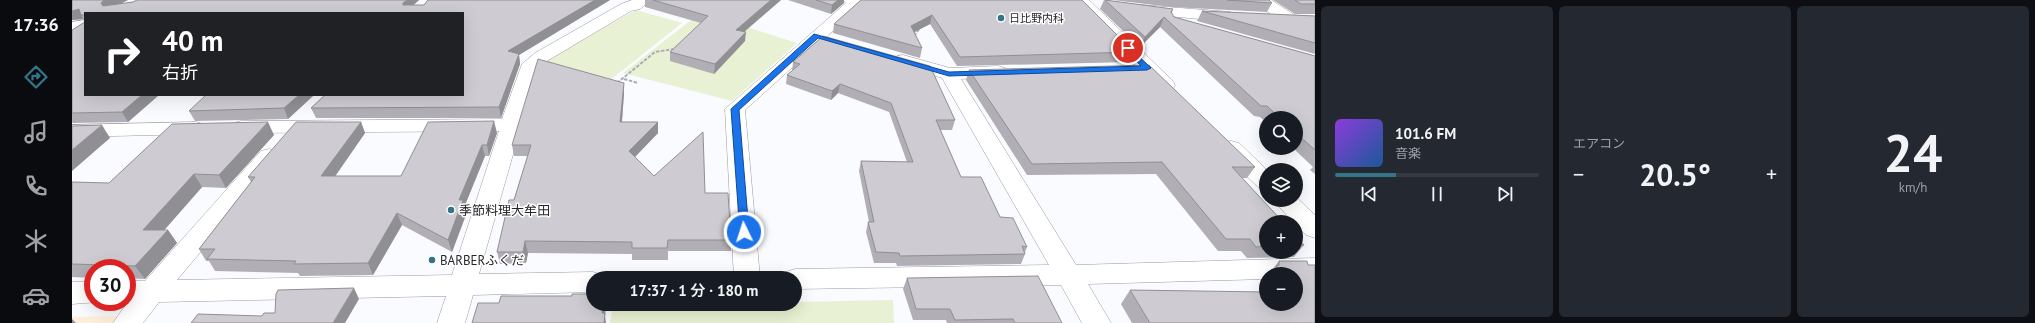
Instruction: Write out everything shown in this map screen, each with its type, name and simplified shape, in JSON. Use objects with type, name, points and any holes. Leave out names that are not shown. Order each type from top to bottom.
[{"type":"street","points":[[451,323],[464,285],[528,68],[547,54],[627,7],[634,6],[643,0]]},
{"type":"street","points":[[747,271],[735,109],[857,2],[852,0]]},
{"type":"street","points":[[1080,0],[1181,100]]},
{"type":"street","points":[[1086,0],[1108,5]]},
{"type":"street","points":[[1260,0],[1315,35]]},
{"type":"street","points":[[1207,31],[1130,9],[1252,18],[1315,20]]},
{"type":"street","points":[[72,27],[84,25]]},
{"type":"street","points":[[817,36],[839,42]]},
{"type":"street","points":[[893,58],[949,74],[1017,72]]},
{"type":"street","points":[[1124,68],[1147,68]]},
{"type":"street","points":[[949,74],[1096,323]]},
{"type":"street","points":[[127,323],[140,291],[294,126],[316,105]]},
{"type":"street","points":[[72,131],[294,126],[510,125]]},
{"type":"street","points":[[1221,138],[1259,175]]},
{"type":"street","points":[[1292,207],[1315,229]]},
{"type":"street","points":[[802,279],[1068,275],[1315,268]]},
{"type":"street","points":[[140,291],[586,282]]},
{"type":"street","points":[[72,293],[84,292]]},
{"type":"path","points":[[893,58],[924,24]]},
{"type":"path","points":[[610,82],[618,84],[655,52],[679,49]]},
{"type":"path","points":[[624,79],[638,83]]},
{"type":"shaded area","points":[[119,316],[113,323],[72,323],[72,317]]},
{"type":"green space","points":[[636,10],[682,23],[609,81],[543,61]]},
{"type":"green space","points":[[702,13],[797,43],[732,101],[623,73]]},
{"type":"green space","points":[[893,300],[894,323],[610,323],[612,311],[802,311],[802,302]]},
{"type":"building","points":[[72,0],[104,0],[101,3],[103,6],[133,2],[137,0],[407,0],[403,3],[403,5],[424,5],[428,0],[595,0],[508,51],[519,54],[499,107],[311,108],[324,96],[464,96],[464,12],[84,12],[84,15],[81,15],[79,9],[72,11]]},
{"type":"building","points":[[653,0],[771,0],[736,30],[746,32],[715,64],[670,52],[708,16]]},
{"type":"building","points":[[816,0],[838,0],[832,5]]},
{"type":"building","points":[[861,0],[1082,0],[1134,52],[960,57],[932,15],[911,26],[922,48],[834,24]]},
{"type":"building","points":[[1105,0],[1173,9],[1171,12],[1174,17],[1315,56],[1315,150],[1303,139],[1303,111],[1272,111],[1267,106],[1261,106],[1164,17],[1145,37]]},
{"type":"building","points":[[1227,0],[1269,0],[1272,3]]},
{"type":"building","points":[[1295,0],[1315,0],[1315,4],[1301,4]]},
{"type":"building","points":[[1202,11],[1315,16],[1315,43]]},
{"type":"building","points":[[84,23],[84,96],[141,96],[122,112],[72,113],[72,30]]},
{"type":"building","points":[[823,36],[930,66],[955,120],[936,120],[961,177],[981,177],[1000,217],[1013,218],[1027,247],[1022,246],[1025,254],[900,256],[899,253],[876,252],[868,222],[874,222],[861,161],[913,162],[891,103],[840,84],[832,91],[787,75],[800,64],[793,62]]},
{"type":"building","points":[[538,59],[624,83],[620,122],[658,122],[629,151],[654,176],[703,132],[705,193],[728,193],[731,240],[668,240],[667,248],[632,248],[632,242],[525,241],[523,252],[497,252],[509,200],[514,200],[531,145],[512,145]]},
{"type":"building","points":[[1149,65],[1255,167],[1232,167],[1259,196],[1259,207],[1269,207],[1277,215],[1259,215],[1259,247],[1256,247],[1250,239],[1226,239],[1162,162],[1032,164],[969,70]]},
{"type":"building","points":[[205,96],[298,96],[284,108],[189,111]]},
{"type":"building","points":[[494,121],[487,145],[482,145],[459,200],[463,200],[448,240],[397,213],[368,263],[294,264],[296,261],[207,259],[215,249],[199,249],[255,177],[248,177],[296,122],[361,122],[321,176],[401,176],[428,122]]},
{"type":"building","points":[[268,122],[219,175],[194,174],[143,230],[168,230],[136,265],[136,259],[84,259],[84,264],[72,264],[72,182],[109,183],[172,124]]},
{"type":"building","points":[[102,125],[72,150],[72,126]]},
{"type":"building","points":[[1279,261],[1307,261],[1308,265],[1315,265],[1315,323],[1150,323],[1130,290],[1259,292],[1259,311],[1303,311],[1303,267],[1276,266],[1279,265]]},
{"type":"building","points":[[1038,276],[1062,323],[1015,323],[1013,319],[955,320],[950,309],[916,309],[907,278]]},
{"type":"building","points":[[354,288],[333,323],[191,323],[198,314],[262,316],[264,313],[275,313],[276,294],[278,290]]},
{"type":"building","points":[[572,294],[586,294],[586,311],[602,311],[602,313],[605,313],[604,323],[472,323],[478,303],[499,303],[501,296],[572,296]]},
{"type":"place","name":"日比野内科","points":[[1001,18]]},
{"type":"place","name":"季節料理大牟田","points":[[451,210]]},
{"type":"place","name":"BARBERふくだ","points":[[432,260]]},
{"type":"route","points":[[744,232],[735,109],[817,36],[949,74],[1147,68],[1128,48]]}]
